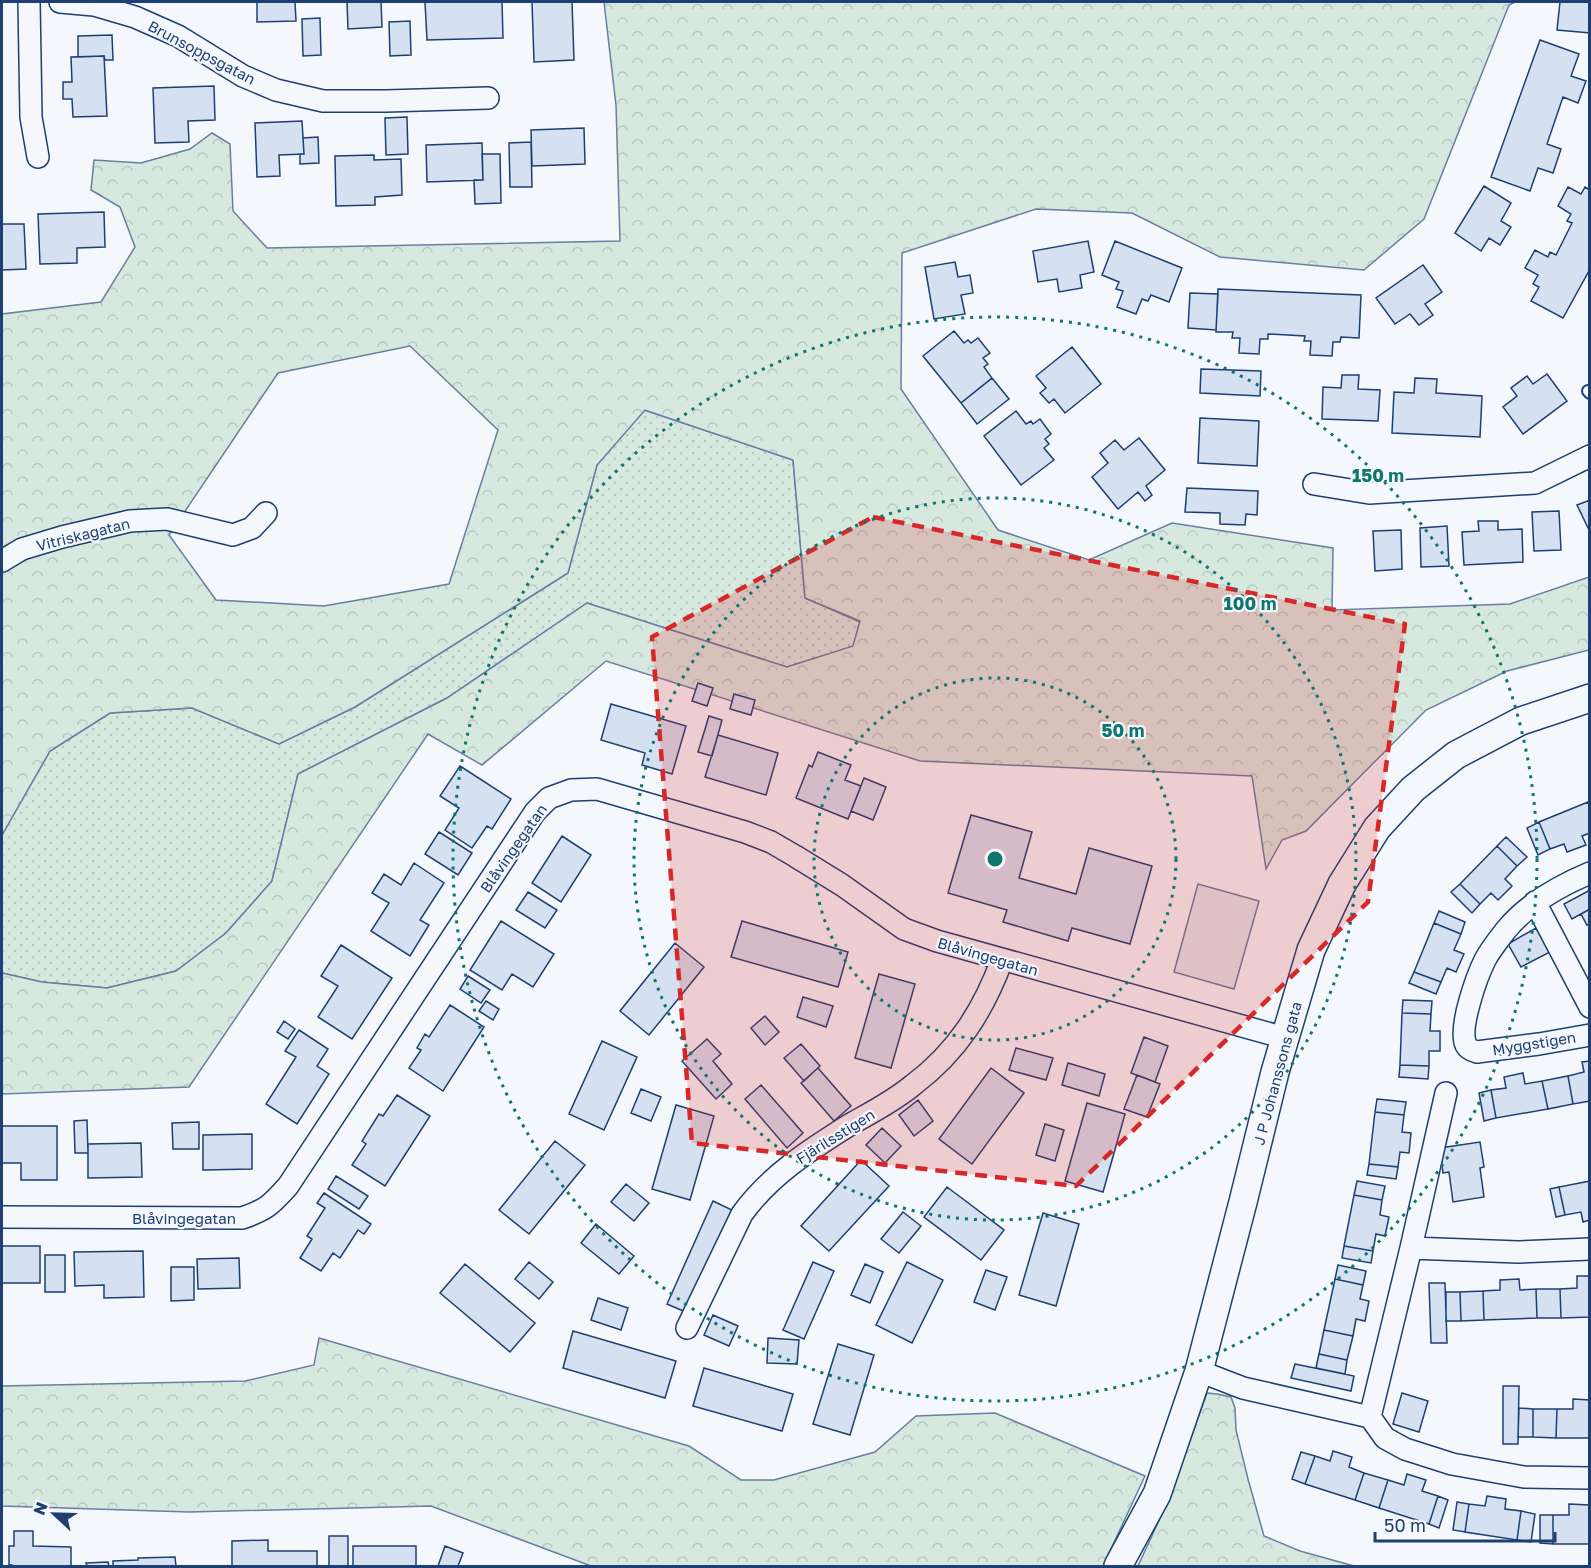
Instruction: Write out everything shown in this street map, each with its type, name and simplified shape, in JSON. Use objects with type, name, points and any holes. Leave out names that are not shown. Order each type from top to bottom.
[{"type":"street","points":[[30,2],[31,117],[38,157]]},
{"type":"street","name":"Brunsoppsgatan","points":[[60,2],[94,5],[135,17],[178,36],[243,76],[276,90],[323,100],[488,98]]},
{"type":"street","points":[[1314,484],[1370,494],[1535,483],[1590,456]]},
{"type":"street","name":"Vitriskagatan","points":[[2,561],[22,549],[130,521],[167,519],[233,535],[252,528],[266,513]]},
{"type":"street","name":"J P Johanssons gata","points":[[1118,1566],[1157,1494],[1199,1371],[1275,1072],[1311,950],[1342,884],[1377,828],[1413,789],[1456,755],[1521,721],[1590,698]]},
{"type":"street","name":"Blåvingegatan","points":[[2,1217],[242,1218],[263,1211],[276,1201],[288,1186],[535,813],[549,798],[571,790],[597,789],[745,832],[771,842],[842,885],[904,928],[937,941],[1285,1038]]},
{"type":"street","name":"Myggstigen","points":[[1590,873],[1568,882],[1535,902],[1506,929],[1485,960],[1471,994],[1464,1029],[1466,1045],[1477,1052],[1590,1035]]},
{"type":"street","points":[[1535,902],[1590,1006]]},
{"type":"street","name":"Fjärilsstigen","points":[[687,1328],[742,1214],[750,1204],[785,1169],[812,1148],[882,1107],[913,1086],[937,1065],[973,1021],[990,992],[1002,960]]},
{"type":"street","points":[[1370,1417],[1412,1248],[1446,1093]]},
{"type":"street","points":[[1412,1248],[1518,1252],[1590,1249]]},
{"type":"street","points":[[1199,1371],[1242,1388],[1370,1417],[1385,1438],[1405,1449],[1452,1464],[1524,1476],[1590,1478]]},
{"type":"highlighted area","points":[[873,517],[1405,624],[1368,902],[1076,1186],[692,1143],[652,637]]},
{"type":"green space","points":[[604,2],[1515,2],[1509,5],[1424,219],[1364,270],[1220,257],[1132,213],[1036,209],[902,253],[901,389],[998,530],[1089,560],[1172,523],[1333,548],[1332,610],[1510,604],[1589,577],[1589,650],[1507,671],[1426,710],[1306,831],[1282,840],[1266,869],[1252,776],[920,761],[606,661],[482,765],[428,734],[189,1087],[2,1094],[2,973],[42,982],[107,988],[176,971],[226,933],[272,881],[298,774],[447,698],[587,603],[787,667],[853,646],[860,621],[805,598],[793,460],[645,410],[597,465],[568,573],[355,707],[279,744],[192,708],[110,713],[50,751],[2,835],[2,314],[101,302],[135,247],[120,207],[91,190],[94,160],[141,163],[190,149],[212,133],[230,144],[233,211],[267,248],[620,241],[616,105]],"holes":[[[410,346],[498,430],[449,584],[324,606],[216,600],[169,535],[278,373]]]},
{"type":"green space","points":[[644,410],[793,460],[805,598],[860,622],[853,647],[787,667],[587,603],[447,698],[298,774],[272,881],[226,933],[176,971],[107,988],[42,982],[2,973],[2,835],[50,751],[110,713],[192,708],[279,744],[355,707],[568,573],[597,465]]},
{"type":"green space","points":[[319,1338],[689,1446],[741,1480],[774,1480],[875,1452],[916,1416],[995,1413],[1145,1476],[1103,1566],[591,1566],[431,1506],[189,1512],[2,1506],[2,1386],[245,1381],[314,1365]]},
{"type":"green space","points":[[1207,1393],[1231,1397],[1235,1408],[1236,1430],[1264,1536],[1300,1551],[1354,1566],[1138,1566],[1168,1501]]},
{"type":"shaded area","points":[[1198,884],[1259,901],[1234,989],[1174,972]]},
{"type":"building","points":[[257,2],[295,2],[296,21],[257,22]]},
{"type":"building","points":[[347,2],[381,2],[382,27],[348,29]]},
{"type":"building","points":[[425,2],[502,2],[503,38],[427,40]]},
{"type":"building","points":[[532,2],[572,2],[574,60],[534,62]]},
{"type":"building","points":[[1560,2],[1590,2],[1590,33],[1557,30]]},
{"type":"building","points":[[320,18],[321,55],[303,56],[302,19]]},
{"type":"building","points":[[410,21],[411,55],[390,56],[389,22]]},
{"type":"building","points":[[112,35],[113,60],[105,60],[104,56],[78,57],[78,36]]},
{"type":"building","points":[[1540,40],[1579,54],[1571,76],[1586,81],[1578,103],[1563,97],[1547,144],[1561,149],[1553,173],[1538,168],[1530,191],[1491,177]]},
{"type":"building","points":[[104,56],[107,116],[73,117],[72,99],[63,99],[63,82],[72,82],[71,57]]},
{"type":"building","points":[[214,86],[215,120],[188,121],[189,142],[155,143],[153,88]]},
{"type":"building","points":[[407,117],[408,154],[386,155],[385,118]]},
{"type":"building","points":[[302,121],[304,154],[279,155],[280,176],[257,177],[255,123]]},
{"type":"building","points":[[584,128],[585,164],[532,166],[531,130]]},
{"type":"building","points":[[318,137],[319,163],[300,164],[300,154],[304,154],[303,138]]},
{"type":"building","points":[[531,142],[532,187],[510,187],[509,143]]},
{"type":"building","points":[[482,143],[483,180],[427,182],[426,145]]},
{"type":"building","points":[[482,154],[500,154],[501,203],[475,204],[474,180],[483,180]]},
{"type":"building","points":[[374,155],[374,160],[401,159],[402,195],[375,197],[375,205],[336,206],[335,156]]},
{"type":"building","points":[[1484,186],[1511,203],[1501,221],[1511,227],[1500,245],[1489,238],[1481,251],[1455,233]]},
{"type":"building","points":[[1568,187],[1581,194],[1585,187],[1590,190],[1590,269],[1563,318],[1531,301],[1539,287],[1533,284],[1538,275],[1525,268],[1535,250],[1548,257],[1550,252],[1556,255],[1572,223],[1567,221],[1571,214],[1558,206]]},
{"type":"building","points":[[104,212],[105,247],[77,248],[77,263],[40,264],[38,214]]},
{"type":"building","points":[[2,224],[24,224],[26,269],[2,270]]},
{"type":"building","points":[[1088,241],[1094,272],[1080,275],[1082,288],[1059,292],[1057,279],[1038,282],[1033,251]]},
{"type":"building","points":[[1115,241],[1182,268],[1169,302],[1151,295],[1148,301],[1142,299],[1136,314],[1117,307],[1123,291],[1116,289],[1119,282],[1102,275]]},
{"type":"building","points":[[955,262],[958,277],[970,275],[973,293],[961,295],[965,314],[934,319],[925,267]]},
{"type":"building","points":[[1423,265],[1442,292],[1425,304],[1433,315],[1419,325],[1410,314],[1395,324],[1376,298]]},
{"type":"building","points":[[1218,289],[1361,295],[1359,338],[1341,337],[1340,342],[1333,342],[1332,356],[1310,355],[1311,341],[1304,341],[1305,336],[1268,334],[1268,339],[1260,339],[1259,354],[1239,353],[1240,338],[1232,338],[1233,332],[1216,332]]},
{"type":"building","points":[[1190,293],[1218,294],[1216,330],[1188,328]]},
{"type":"building","points":[[954,331],[964,343],[968,340],[971,343],[978,338],[990,353],[983,358],[988,364],[984,367],[992,378],[961,403],[923,356]]},
{"type":"building","points":[[1072,347],[1101,384],[1065,413],[1054,399],[1049,403],[1040,393],[1046,388],[1036,376]]},
{"type":"building","points":[[1201,369],[1261,371],[1260,396],[1200,393]]},
{"type":"building","points":[[1547,374],[1567,401],[1523,434],[1503,407],[1517,396],[1511,388],[1527,376],[1533,384]]},
{"type":"building","points":[[1342,375],[1359,375],[1358,389],[1380,390],[1378,421],[1322,419],[1323,387],[1341,388]]},
{"type":"building","points":[[992,378],[1009,399],[977,424],[961,403]]},
{"type":"building","points":[[1415,378],[1437,379],[1436,393],[1482,396],[1480,437],[1392,433],[1394,392],[1414,393]]},
{"type":"building","points":[[1016,411],[1026,424],[1031,421],[1033,424],[1040,419],[1051,434],[1045,439],[1049,444],[1044,448],[1054,460],[1021,485],[984,436]]},
{"type":"building","points":[[1200,418],[1259,421],[1257,466],[1198,463]]},
{"type":"building","points":[[1139,438],[1165,470],[1146,486],[1152,495],[1145,501],[1138,492],[1118,509],[1092,477],[1108,463],[1100,453],[1115,440],[1124,450]]},
{"type":"building","points":[[1187,488],[1258,491],[1257,515],[1246,514],[1245,525],[1220,524],[1220,513],[1185,512]]},
{"type":"building","points":[[1590,500],[1590,532],[1577,505]]},
{"type":"building","points":[[1559,511],[1561,550],[1534,551],[1532,512]]},
{"type":"building","points":[[1478,521],[1498,521],[1498,530],[1522,529],[1523,562],[1464,565],[1462,532],[1479,531]]},
{"type":"building","points":[[1447,526],[1449,566],[1421,567],[1420,528]]},
{"type":"building","points":[[1401,530],[1402,569],[1375,571],[1373,531]]},
{"type":"building","points":[[698,683],[713,688],[707,706],[692,701]]},
{"type":"building","points":[[734,694],[755,700],[751,715],[730,709]]},
{"type":"building","points":[[611,704],[686,726],[672,774],[642,765],[645,753],[601,740]]},
{"type":"building","points":[[709,716],[722,720],[712,756],[698,752]]},
{"type":"building","points":[[718,735],[778,753],[766,795],[705,777]]},
{"type":"building","points":[[818,752],[851,765],[845,780],[861,786],[848,819],[796,798],[809,765],[812,767]]},
{"type":"building","points":[[460,766],[511,799],[492,829],[487,826],[472,848],[445,830],[459,808],[440,796]]},
{"type":"building","points":[[864,778],[886,787],[873,820],[851,811]]},
{"type":"building","points":[[1588,802],[1590,833],[1582,836],[1586,845],[1567,852],[1564,844],[1550,849],[1539,822]]},
{"type":"building","points":[[971,815],[1032,832],[1019,878],[1076,894],[1089,848],[1152,866],[1130,944],[1072,928],[1068,941],[1003,922],[1007,910],[948,893]]},
{"type":"building","points":[[1539,822],[1550,849],[1538,855],[1527,828]]},
{"type":"building","points":[[439,832],[472,853],[458,875],[425,854]]},
{"type":"building","points":[[562,836],[591,855],[561,902],[532,883]]},
{"type":"building","points":[[1506,837],[1527,857],[1517,866],[1497,846]]},
{"type":"building","points":[[1497,846],[1517,866],[1505,879],[1512,886],[1498,900],[1491,893],[1480,904],[1460,884]]},
{"type":"building","points":[[414,863],[444,883],[420,920],[429,925],[410,956],[371,931],[389,903],[372,893],[384,874],[401,885]]},
{"type":"building","points":[[1460,884],[1480,904],[1472,913],[1451,892]]},
{"type":"building","points":[[1590,890],[1590,909],[1572,919],[1564,904]]},
{"type":"building","points":[[528,892],[557,910],[545,928],[516,910]]},
{"type":"building","points":[[1590,909],[1590,924],[1587,925],[1581,914]]},
{"type":"building","points":[[1439,911],[1465,922],[1461,934],[1434,923]]},
{"type":"building","points":[[501,921],[554,954],[533,987],[512,974],[502,990],[470,970]]},
{"type":"building","points":[[742,921],[848,952],[838,987],[731,957]]},
{"type":"building","points":[[1434,923],[1461,934],[1454,950],[1464,954],[1456,972],[1447,968],[1441,982],[1414,972]]},
{"type":"building","points":[[1536,928],[1550,952],[1521,967],[1508,944]]},
{"type":"building","points":[[675,943],[704,967],[649,1035],[620,1011]]},
{"type":"building","points":[[341,945],[392,978],[352,1039],[318,1017],[338,986],[321,976]]},
{"type":"building","points":[[1414,972],[1441,982],[1436,994],[1409,983]]},
{"type":"building","points":[[879,974],[915,984],[891,1068],[855,1058]]},
{"type":"building","points":[[468,976],[490,990],[481,1003],[460,989]]},
{"type":"building","points":[[803,997],[833,1006],[826,1027],[797,1017]]},
{"type":"building","points":[[1403,1000],[1432,1001],[1431,1014],[1402,1013]]},
{"type":"building","points":[[486,1001],[499,1009],[493,1020],[479,1011]]},
{"type":"building","points":[[450,1005],[484,1027],[443,1091],[409,1068],[421,1050],[417,1048],[425,1034],[429,1037]]},
{"type":"building","points":[[1402,1013],[1431,1014],[1430,1031],[1440,1031],[1440,1051],[1429,1051],[1429,1066],[1400,1065]]},
{"type":"building","points":[[765,1016],[779,1032],[765,1045],[751,1028]]},
{"type":"building","points":[[284,1021],[295,1029],[288,1039],[277,1032]]},
{"type":"building","points":[[299,1030],[328,1049],[317,1066],[329,1074],[297,1124],[266,1104],[296,1057],[285,1051]]},
{"type":"building","points":[[1144,1037],[1168,1046],[1155,1082],[1131,1073]]},
{"type":"building","points":[[707,1039],[721,1054],[713,1061],[732,1084],[716,1099],[682,1061]]},
{"type":"building","points":[[602,1041],[637,1057],[604,1130],[569,1114]]},
{"type":"building","points":[[801,1044],[820,1066],[804,1081],[784,1058]]},
{"type":"building","points":[[1016,1048],[1053,1058],[1046,1080],[1009,1070]]},
{"type":"building","points":[[1590,1061],[1590,1101],[1573,1104],[1568,1076],[1584,1072],[1582,1062]]},
{"type":"building","points":[[1068,1063],[1105,1074],[1099,1096],[1062,1085]]},
{"type":"building","points":[[1400,1065],[1429,1066],[1428,1079],[1399,1077]]},
{"type":"building","points":[[818,1068],[851,1106],[834,1121],[801,1083]]},
{"type":"building","points":[[991,1068],[1024,1093],[972,1164],[939,1139]]},
{"type":"building","points":[[1523,1073],[1525,1084],[1542,1081],[1548,1109],[1496,1118],[1491,1090],[1506,1088],[1504,1077]]},
{"type":"building","points":[[1137,1075],[1160,1084],[1147,1117],[1124,1109]]},
{"type":"building","points":[[1568,1076],[1573,1104],[1548,1109],[1542,1081]]},
{"type":"building","points":[[761,1085],[803,1133],[787,1148],[745,1099]]},
{"type":"building","points":[[641,1089],[661,1097],[651,1121],[631,1113]]},
{"type":"building","points":[[1491,1090],[1496,1118],[1484,1121],[1479,1093]]},
{"type":"building","points":[[397,1095],[430,1116],[385,1186],[352,1165],[366,1144],[362,1141],[379,1114],[383,1116]]},
{"type":"building","points":[[1377,1099],[1406,1102],[1404,1115],[1375,1112]]},
{"type":"building","points":[[918,1100],[933,1121],[914,1136],[899,1115]]},
{"type":"building","points":[[1087,1103],[1125,1114],[1103,1192],[1065,1181]]},
{"type":"building","points":[[676,1105],[714,1116],[690,1200],[652,1189]]},
{"type":"building","points":[[1375,1112],[1404,1115],[1402,1132],[1411,1133],[1409,1153],[1400,1152],[1398,1167],[1369,1164]]},
{"type":"building","points":[[87,1120],[88,1153],[75,1153],[74,1121]]},
{"type":"building","points":[[199,1122],[199,1149],[173,1149],[172,1123]]},
{"type":"building","points":[[1045,1124],[1064,1130],[1055,1161],[1036,1155]]},
{"type":"building","points":[[2,1126],[57,1126],[57,1180],[21,1180],[21,1163],[2,1163]]},
{"type":"building","points":[[882,1128],[901,1146],[885,1163],[866,1145]]},
{"type":"building","points":[[252,1134],[252,1169],[203,1170],[203,1135]]},
{"type":"building","points":[[555,1141],[585,1165],[529,1234],[499,1210]]},
{"type":"building","points":[[1480,1142],[1484,1167],[1480,1168],[1484,1197],[1453,1202],[1449,1172],[1443,1173],[1440,1148]]},
{"type":"building","points":[[141,1143],[142,1177],[88,1178],[88,1144]]},
{"type":"building","points":[[861,1160],[889,1186],[829,1251],[801,1226]]},
{"type":"building","points":[[1369,1164],[1398,1167],[1396,1179],[1367,1175]]},
{"type":"building","points":[[336,1176],[368,1196],[359,1209],[328,1189]]},
{"type":"building","points":[[1357,1181],[1385,1186],[1382,1200],[1354,1195]]},
{"type":"building","points":[[1590,1181],[1590,1220],[1583,1222],[1581,1212],[1565,1215],[1559,1187]]},
{"type":"building","points":[[626,1184],[649,1203],[634,1221],[611,1202]]},
{"type":"building","points":[[947,1187],[1004,1230],[981,1260],[924,1217]]},
{"type":"building","points":[[1559,1187],[1565,1215],[1556,1217],[1550,1189]]},
{"type":"building","points":[[324,1193],[371,1224],[364,1234],[358,1230],[340,1258],[333,1253],[321,1271],[300,1258],[312,1239],[307,1236],[325,1208],[317,1203]]},
{"type":"building","points":[[1354,1195],[1382,1200],[1380,1215],[1389,1217],[1385,1236],[1376,1234],[1373,1251],[1344,1246]]},
{"type":"building","points":[[713,1201],[734,1211],[688,1313],[667,1304]]},
{"type":"building","points":[[903,1212],[921,1226],[899,1253],[881,1239]]},
{"type":"building","points":[[1043,1213],[1079,1224],[1056,1306],[1019,1295]]},
{"type":"building","points":[[596,1224],[634,1256],[619,1274],[581,1243]]},
{"type":"building","points":[[2,1246],[40,1246],[40,1283],[2,1283]]},
{"type":"building","points":[[1344,1246],[1373,1251],[1371,1263],[1342,1258]]},
{"type":"building","points":[[143,1251],[144,1297],[104,1298],[104,1285],[75,1286],[74,1252]]},
{"type":"building","points":[[45,1255],[65,1255],[65,1292],[45,1292]]},
{"type":"building","points":[[239,1258],[240,1288],[198,1289],[197,1259]]},
{"type":"building","points":[[529,1262],[553,1282],[539,1299],[515,1279]]},
{"type":"building","points":[[813,1262],[834,1271],[804,1339],[783,1330]]},
{"type":"building","points":[[907,1262],[943,1280],[912,1343],[876,1325]]},
{"type":"building","points":[[465,1264],[535,1323],[510,1352],[440,1293]]},
{"type":"building","points":[[865,1264],[883,1272],[870,1303],[851,1295]]},
{"type":"building","points":[[1338,1265],[1366,1271],[1363,1285],[1335,1279]]},
{"type":"building","points":[[171,1267],[194,1267],[194,1300],[171,1301]]},
{"type":"building","points":[[986,1270],[1007,1277],[995,1310],[974,1302]]},
{"type":"building","points":[[1577,1276],[1590,1276],[1590,1317],[1561,1318],[1560,1289],[1577,1288]]},
{"type":"building","points":[[1335,1279],[1363,1285],[1360,1299],[1369,1301],[1365,1321],[1356,1319],[1353,1336],[1324,1330]]},
{"type":"building","points":[[1519,1279],[1520,1290],[1536,1289],[1537,1318],[1484,1320],[1483,1291],[1500,1290],[1500,1280]]},
{"type":"building","points":[[1429,1283],[1445,1283],[1447,1343],[1431,1343]]},
{"type":"building","points":[[1536,1289],[1560,1289],[1561,1318],[1537,1318]]},
{"type":"building","points":[[1483,1291],[1484,1320],[1461,1321],[1460,1292]]},
{"type":"building","points":[[1446,1292],[1460,1292],[1461,1321],[1446,1321]]},
{"type":"building","points":[[598,1298],[628,1308],[621,1330],[591,1320]]},
{"type":"building","points":[[713,1315],[738,1326],[729,1346],[704,1335]]},
{"type":"building","points":[[1324,1330],[1353,1336],[1347,1360],[1319,1354]]},
{"type":"building","points":[[573,1331],[676,1361],[665,1398],[563,1368]]},
{"type":"building","points":[[768,1338],[799,1340],[797,1364],[767,1363]]},
{"type":"building","points":[[838,1344],[874,1355],[850,1435],[813,1424]]},
{"type":"building","points":[[1319,1354],[1347,1360],[1345,1374],[1316,1368]]},
{"type":"building","points":[[1295,1364],[1354,1376],[1351,1391],[1291,1378]]},
{"type":"building","points":[[704,1368],[793,1394],[782,1431],[693,1406]]},
{"type":"building","points":[[1503,1386],[1519,1386],[1518,1444],[1503,1444]]},
{"type":"building","points":[[1402,1393],[1428,1401],[1419,1432],[1393,1424]]},
{"type":"building","points":[[1573,1399],[1590,1400],[1590,1438],[1556,1438],[1557,1409],[1573,1409]]},
{"type":"building","points":[[1519,1408],[1533,1409],[1533,1437],[1518,1437]]},
{"type":"building","points":[[1533,1409],[1557,1409],[1556,1438],[1533,1437]]},
{"type":"building","points":[[1333,1451],[1352,1457],[1349,1467],[1364,1473],[1355,1500],[1305,1484],[1315,1456],[1330,1461]]},
{"type":"building","points":[[1301,1452],[1315,1456],[1305,1484],[1292,1479]]},
{"type":"building","points":[[1364,1473],[1388,1480],[1379,1508],[1355,1500]]},
{"type":"building","points":[[1407,1474],[1426,1480],[1422,1491],[1438,1496],[1429,1524],[1379,1508],[1388,1480],[1404,1485]]},
{"type":"building","points":[[1438,1496],[1448,1500],[1439,1528],[1429,1524]]},
{"type":"building","points":[[1487,1496],[1506,1499],[1505,1509],[1521,1511],[1517,1540],[1465,1532],[1469,1504],[1485,1506]]},
{"type":"building","points":[[1457,1502],[1469,1504],[1465,1532],[1453,1530]]},
{"type":"building","points":[[1569,1504],[1589,1505],[1590,1544],[1553,1544],[1553,1515],[1569,1515]]},
{"type":"building","points":[[1521,1511],[1535,1514],[1531,1542],[1517,1540]]},
{"type":"building","points":[[1540,1515],[1553,1515],[1553,1544],[1540,1543]]},
{"type":"building","points":[[14,1531],[33,1531],[33,1546],[71,1547],[71,1566],[9,1565],[9,1546],[14,1546]]},
{"type":"building","points":[[329,1536],[348,1536],[348,1566],[329,1566]]},
{"type":"building","points":[[268,1540],[268,1551],[317,1551],[317,1566],[232,1566],[232,1541]]},
{"type":"building","points":[[353,1546],[416,1546],[416,1566],[353,1566]]},
{"type":"building","points":[[445,1546],[463,1553],[458,1566],[438,1566]]},
{"type":"building","points":[[175,1557],[176,1566],[113,1566],[113,1561]]},
{"type":"building","points":[[108,1562],[109,1566],[87,1566],[86,1563]]}]
